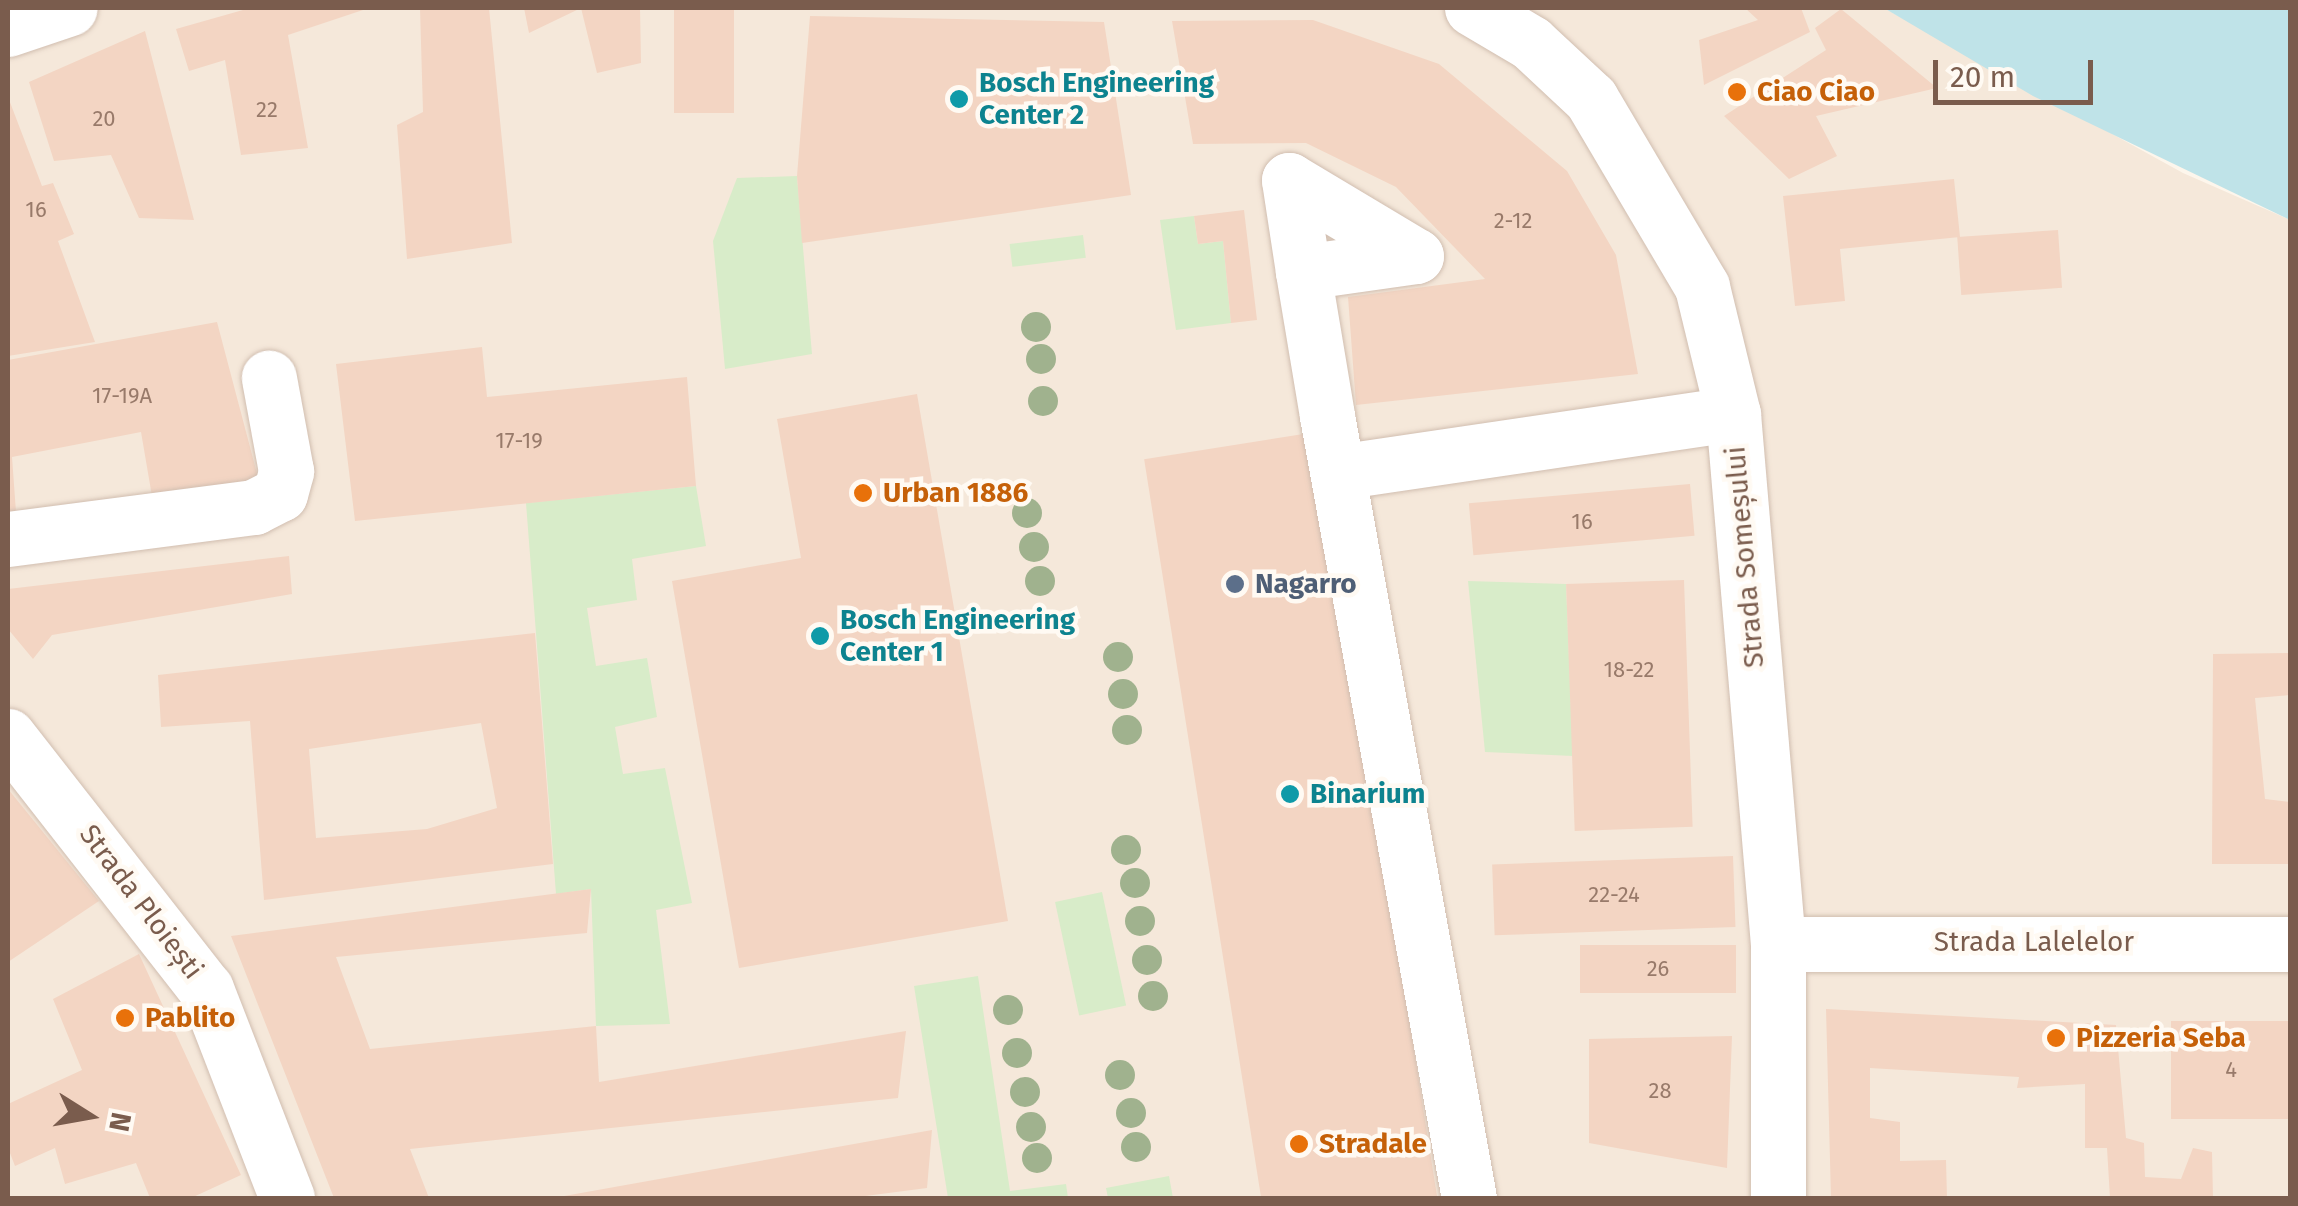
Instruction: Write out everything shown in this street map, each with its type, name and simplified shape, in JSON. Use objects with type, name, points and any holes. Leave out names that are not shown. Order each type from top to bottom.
[{"type":"street","points":[[8,30],[70,8]]},
{"type":"street","name":"Strada Someșului","points":[[1472,8],[1531,43],[1591,100],[1702,287],[1733,414],[1778,944],[1778,1198]]},
{"type":"street","points":[[1303,272],[1470,1198]]},
{"type":"street","points":[[8,539],[254,508],[280,494],[286,471],[270,378]]},
{"type":"street","points":[[1338,472],[1733,414]]},
{"type":"street","name":"Strada Ploiești","points":[[8,736],[206,989],[287,1198]]},
{"type":"street","name":"Strada Lalelelor","points":[[1778,944],[2290,944]]},
{"type":"shaded area","points":[[8,8],[1884,8],[2183,173],[2290,220],[2290,1198],[8,1198]]},
{"type":"green space","points":[[797,176],[812,354],[725,369],[713,241],[737,178]]},
{"type":"green space","points":[[1194,216],[1198,244],[1223,241],[1231,323],[1176,330],[1160,220]]},
{"type":"green space","points":[[1083,235],[1086,258],[1012,267],[1010,244]]},
{"type":"green space","points":[[696,486],[706,546],[632,559],[637,600],[587,608],[596,666],[647,658],[657,717],[615,727],[623,774],[665,768],[692,903],[656,910],[670,1024],[596,1026],[591,889],[556,894],[526,503]]},
{"type":"green space","points":[[1468,581],[1566,584],[1573,756],[1485,752]]},
{"type":"green space","points":[[1102,892],[1126,1005],[1079,1015],[1055,902]]},
{"type":"green space","points":[[978,976],[1010,1191],[1066,1184],[1068,1198],[948,1198],[914,986]]},
{"type":"green space","points":[[1169,1176],[1173,1198],[1108,1198],[1106,1188]]},
{"type":"water","points":[[1884,8],[2290,8],[2290,220],[2033,96]]},
{"type":"building","points":[[250,8],[369,8],[288,35],[308,148],[241,155],[225,60],[189,71],[176,29]]},
{"type":"building","points":[[420,8],[489,8],[512,243],[407,259],[397,125],[423,112]]},
{"type":"building","points":[[524,8],[581,8],[529,33]]},
{"type":"building","points":[[581,8],[640,8],[641,63],[597,73]]},
{"type":"building","points":[[674,8],[734,8],[734,113],[674,113]]},
{"type":"building","points":[[1745,8],[1801,8],[1810,32],[1704,85],[1699,40],[1758,20]]},
{"type":"building","points":[[1841,9],[1937,88],[1816,116],[1837,156],[1789,179],[1724,116],[1826,50],[1815,28]]},
{"type":"building","name":"Bosch Engineering Center 2","points":[[810,16],[1104,22],[1131,195],[802,243],[797,176]]},
{"type":"building","points":[[1313,20],[1439,64],[1567,171],[1616,255],[1638,374],[1356,405],[1348,297],[1485,279],[1396,187],[1306,143],[1193,144],[1172,21]]},
{"type":"building","points":[[145,31],[194,220],[139,218],[111,155],[54,161],[29,82]]},
{"type":"building","points":[[8,97],[42,186],[53,183],[74,234],[58,241],[95,342],[8,356]]},
{"type":"building","points":[[1954,179],[1960,237],[1840,249],[1845,301],[1795,306],[1783,196]]},
{"type":"building","points":[[1244,210],[1257,320],[1231,323],[1223,241],[1198,244],[1194,216]]},
{"type":"building","points":[[2058,230],[2062,288],[1961,295],[1957,237]]},
{"type":"building","points":[[217,322],[260,485],[154,508],[141,432],[12,457],[16,512],[8,513],[8,360]]},
{"type":"building","points":[[482,347],[487,397],[687,377],[696,486],[355,521],[336,364]]},
{"type":"building","name":"Bosch Engineering Center 1","points":[[917,394],[1008,921],[739,968],[672,581],[801,558],[777,419]]},
{"type":"building","name":"Binarium","points":[[1316,432],[1437,1198],[1261,1198],[1144,459]]},
{"type":"building","points":[[1690,484],[1695,536],[1473,555],[1469,503]]},
{"type":"building","points":[[289,556],[292,594],[52,635],[33,659],[8,629],[8,589]]},
{"type":"building","points":[[1684,580],[1693,827],[1575,831],[1566,584]]},
{"type":"building","points":[[535,633],[553,864],[264,900],[250,721],[161,727],[158,675]],"holes":[[[481,723],[497,808],[427,829],[316,838],[309,749]]]},
{"type":"building","points":[[2290,653],[2290,695],[2255,698],[2265,799],[2290,802],[2290,864],[2212,864],[2213,654]]},
{"type":"building","points":[[8,789],[99,901],[8,962]]},
{"type":"building","points":[[1733,856],[1735,927],[1495,935],[1492,864]]},
{"type":"building","points":[[591,889],[587,933],[336,957],[370,1049],[596,1026],[599,1082],[906,1031],[898,1098],[410,1149],[429,1198],[334,1198],[231,936]]},
{"type":"building","points":[[1580,945],[1736,945],[1736,993],[1580,993]]},
{"type":"building","points":[[139,954],[241,1175],[191,1198],[150,1198],[136,1163],[65,1184],[55,1148],[15,1166],[8,1148],[8,1104],[82,1070],[53,999]]},
{"type":"building","points":[[1826,1009],[2116,1025],[2126,1138],[2144,1143],[2145,1177],[2181,1179],[2193,1148],[2212,1152],[2213,1198],[2110,1198],[2107,1148],[2085,1148],[2085,1084],[2017,1088],[2019,1077],[1870,1068],[1870,1118],[1900,1122],[1900,1161],[1946,1160],[1947,1198],[1831,1198]]},
{"type":"building","points":[[2171,1021],[2290,1021],[2290,1119],[2171,1119]]},
{"type":"building","points":[[1732,1036],[1727,1168],[1589,1143],[1589,1039]]},
{"type":"building","points":[[932,1130],[927,1188],[850,1198],[553,1198]]},
{"type":"place","name":"Ciao Ciao","points":[[1737,92]]},
{"type":"place","name":"Bosch Engineering Center 2","points":[[959,99]]},
{"type":"place","name":"Urban 1886","points":[[863,493]]},
{"type":"place","name":"Nagarro","points":[[1235,584]]},
{"type":"place","name":"Bosch Engineering Center 1","points":[[820,636]]},
{"type":"place","name":"Binarium","points":[[1290,794]]},
{"type":"place","name":"Pablito","points":[[125,1018]]},
{"type":"place","name":"Pizzeria Seba","points":[[2056,1038]]},
{"type":"place","name":"Stradale","points":[[1299,1144]]}]
